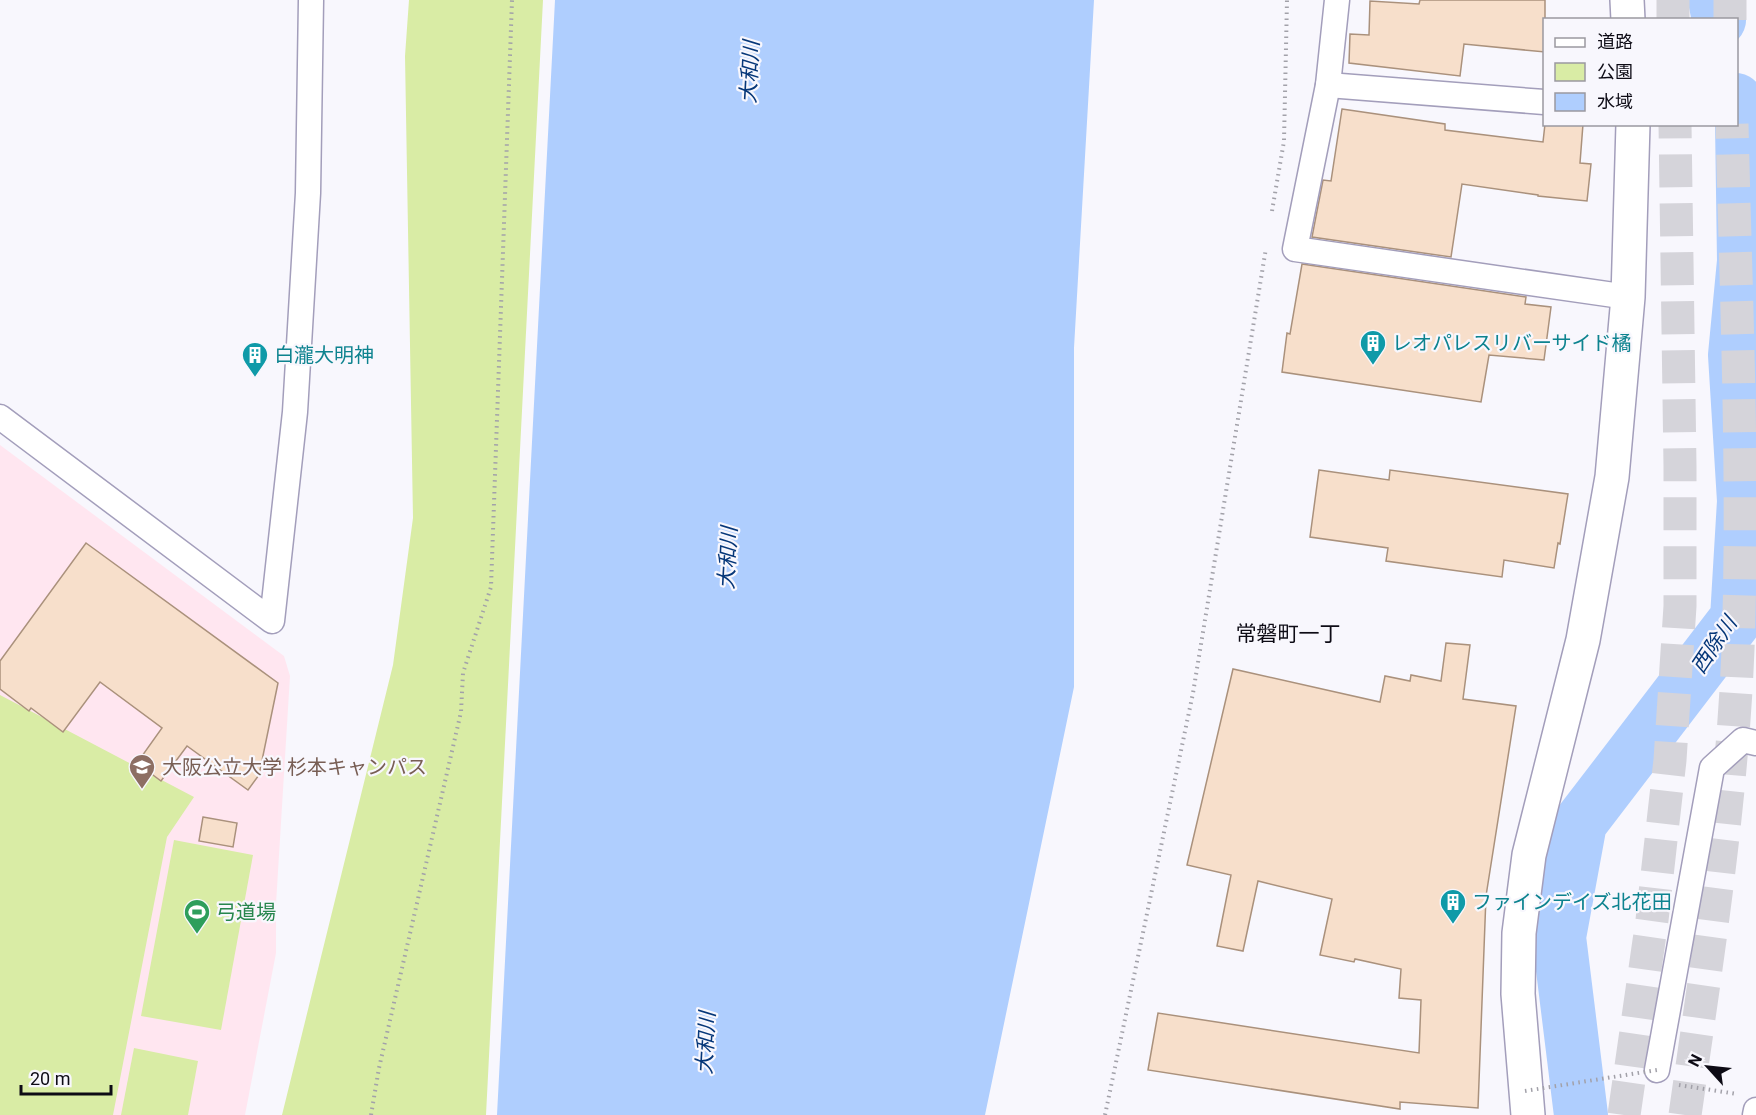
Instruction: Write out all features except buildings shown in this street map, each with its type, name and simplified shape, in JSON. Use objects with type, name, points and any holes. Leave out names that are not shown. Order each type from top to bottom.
[{"type":"street","points":[[0,417],[272,621],[295,412],[308,193],[311,0]]},
{"type":"street","points":[[1337,0],[1328,85],[1295,249],[1628,297]]},
{"type":"street","points":[[1627,0],[1628,18]]},
{"type":"street","points":[[1328,85],[1543,102]]},
{"type":"street","points":[[1527,1103],[1518,984],[1520,933],[1529,855],[1583,640],[1612,477],[1628,297],[1633,126]]},
{"type":"street","points":[[1664,1076],[1712,768],[1743,740],[1756,743]]},
{"type":"path","points":[[371,1115],[379,1068],[462,712],[463,673],[491,587],[512,0]]},
{"type":"path","points":[[1272,211],[1284,141],[1287,0]]},
{"type":"path","points":[[1105,1115],[1193,693],[1266,246]]},
{"type":"path","points":[[1527,1103],[1664,1076],[1752,1107]]},
{"type":"shaded area","name":"大阪公立大学 杉本キャンパス","points":[[0,445],[284,656],[290,676],[276,904],[276,953],[245,1115],[0,1115]]},
{"type":"green space","points":[[409,0],[543,0],[486,1115],[282,1115],[393,665],[413,518],[405,56]]},
{"type":"green space","points":[[0,695],[194,797],[167,837],[113,1115],[0,1115]]},
{"type":"green space","name":"弓道場","points":[[174,840],[253,855],[221,1030],[141,1016]]},
{"type":"green space","points":[[134,1048],[198,1061],[188,1115],[121,1115]]},
{"type":"water","name":"大和川","points":[[555,0],[1094,0],[1074,348],[1074,687],[985,1115],[497,1115]]},
{"type":"waterway","name":"西除川","points":[[1715,0],[1719,18]]},
{"type":"waterway","name":"西除川","points":[[1581,1115],[1559,937],[1580,823],[1737,618],[1744,501],[1735,355],[1744,261],[1742,123],[1738,108]]},
{"type":"tunnel","points":[[1673,0],[1673,18]]},
{"type":"tunnel","points":[[1730,0],[1730,18]]},
{"type":"tunnel","points":[[1624,1115],[1652,920],[1670,760],[1680,606],[1675,126]]},
{"type":"tunnel","points":[[1685,1115],[1724,824],[1738,649],[1740,452],[1732,126]]},
{"type":"place","name":"レオパレスリバーサイド橘","points":[[1373,366]]},
{"type":"place","name":"白瀧大明神","points":[[255,378]]},
{"type":"place","name":"大阪公立大学 杉本キャンパス","points":[[142,790]]},
{"type":"place","name":"ファインデイズ北花田","points":[[1453,925]]},
{"type":"place","name":"弓道場","points":[[197,935]]},
{"type":"district","name":"常磐町一丁","points":[[1288,634]]}]
